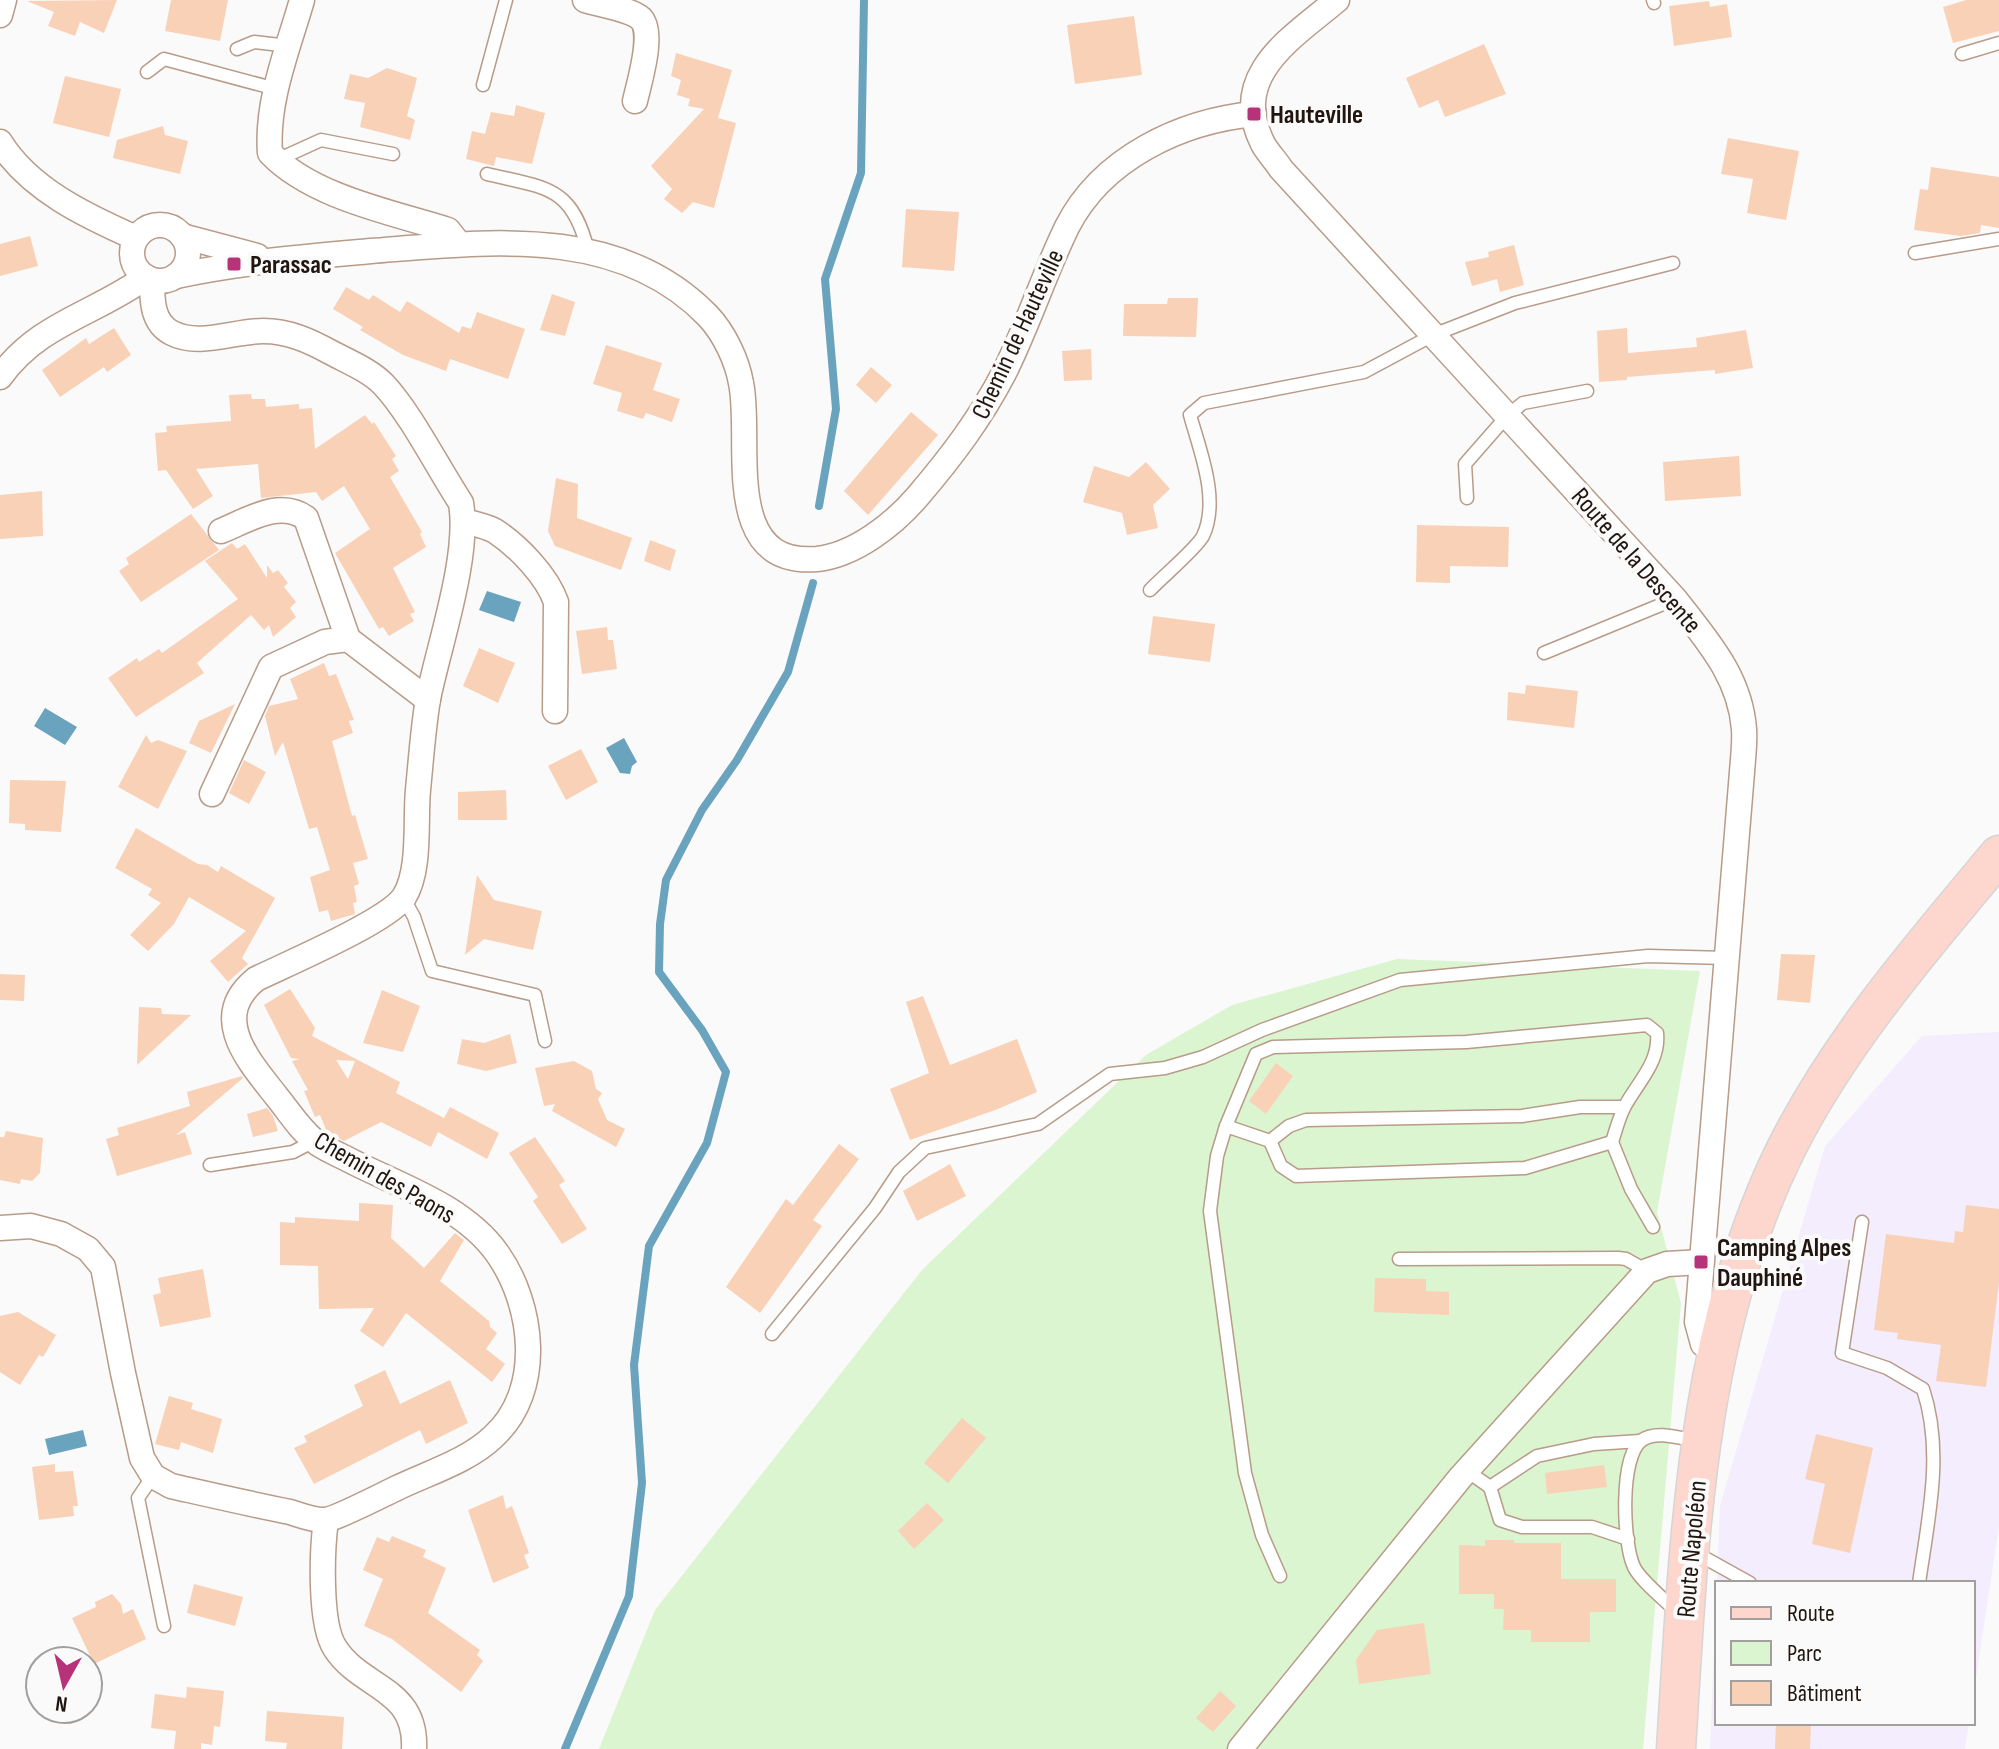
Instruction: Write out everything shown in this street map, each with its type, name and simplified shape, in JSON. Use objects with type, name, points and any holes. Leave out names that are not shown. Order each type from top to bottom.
[{"type":"main road","name":"Route Napoléon","points":[[1676,1749],[1700,1442],[1717,1350],[1765,1197],[1786,1149],[1842,1053],[1936,930],[1999,855]]},
{"type":"street","points":[[0,15],[4,0]]},
{"type":"street","points":[[302,0],[276,89],[268,128],[270,153],[286,169],[328,191],[448,230],[459,244]]},
{"type":"street","points":[[585,0],[638,16],[644,24],[648,38],[635,101]]},
{"type":"street","name":"Route de la Descente","points":[[1337,0],[1272,54],[1259,75],[1254,93],[1254,114],[1263,144],[1281,169],[1675,599],[1717,653],[1735,685],[1744,728],[1697,1322],[1703,1344],[1717,1350]]},
{"type":"street","name":"Chemin de Hauteville","points":[[176,276],[269,260],[459,244],[535,243],[588,251],[637,266],[687,295],[713,321],[731,353],[742,385],[747,506],[755,527],[770,546],[781,552],[792,557],[819,559],[864,543],[902,515],[977,423],[1006,369],[1068,225],[1086,196],[1115,168],[1144,149],[1190,127],[1230,116],[1254,114]]},
{"type":"street","points":[[0,142],[7,154],[51,195],[136,238]]},
{"type":"street","points":[[166,225],[182,236],[187,245],[187,262],[176,276],[161,281],[149,279],[134,264],[132,247],[136,238],[147,228],[166,225]]},
{"type":"street","name":"Chemin de Hauteville","points":[[182,236],[269,260]]},
{"type":"street","points":[[0,377],[30,344],[51,329],[149,279]]},
{"type":"street","points":[[149,279],[159,324],[170,333],[200,338],[242,331],[286,333],[307,339],[382,383],[461,503],[464,521],[428,700],[417,794],[413,868],[403,897]]},
{"type":"street","points":[[221,531],[272,510],[295,510],[306,518],[348,639],[428,700]]},
{"type":"street","points":[[464,521],[494,530],[542,573],[550,585],[556,602],[555,711]]},
{"type":"street","points":[[212,794],[271,667],[325,642],[348,639]]},
{"type":"street","name":"Chemin des Paons","points":[[326,1520],[468,1455],[493,1438],[511,1417],[521,1394],[528,1364],[523,1307],[497,1253],[478,1232],[454,1214],[421,1194],[314,1141],[268,1086],[239,1044],[234,1015],[245,988],[256,979],[393,909],[403,897]]},
{"type":"street","points":[[0,1228],[31,1226],[61,1234],[88,1249],[103,1267],[142,1458],[153,1476],[171,1486],[326,1520],[323,1540],[327,1631],[346,1662],[383,1687],[403,1706],[412,1722],[414,1749]]},
{"type":"street","points":[[1240,1749],[1467,1471],[1647,1271],[1667,1264],[1701,1262]]},
{"type":"lane","points":[[483,85],[506,0]]},
{"type":"lane","points":[[237,49],[254,42],[289,46]]},
{"type":"lane","points":[[1962,54],[1999,43]]},
{"type":"lane","points":[[147,72],[164,59],[276,89]]},
{"type":"lane","points":[[277,160],[321,140],[393,154]]},
{"type":"lane","points":[[487,174],[550,189],[570,207],[583,229],[588,251]]},
{"type":"lane","points":[[1915,253],[1999,239]]},
{"type":"lane","points":[[1150,590],[1202,538],[1210,512],[1205,468],[1190,415],[1204,403],[1364,372],[1433,335],[1515,303],[1673,263]]},
{"type":"lane","points":[[1467,498],[1465,464],[1507,416],[1523,403],[1587,391]]},
{"type":"lane","points":[[1544,653],[1675,599]]},
{"type":"lane","points":[[403,897],[414,917],[432,971],[535,995],[545,1041]]},
{"type":"lane","points":[[772,1334],[875,1208],[899,1172],[925,1148],[1038,1124],[1110,1074],[1165,1068],[1203,1057],[1262,1030],[1400,980],[1648,956],[1727,958]]},
{"type":"lane","points":[[1280,1576],[1262,1535],[1245,1473],[1210,1211],[1217,1156],[1256,1054],[1273,1047],[1466,1042],[1647,1025],[1657,1033],[1658,1046],[1651,1065],[1624,1107],[1612,1142],[1631,1189],[1653,1227]]},
{"type":"lane","points":[[1270,1141],[1289,1126],[1306,1120],[1522,1116],[1580,1107],[1624,1107]]},
{"type":"lane","points":[[1226,1126],[1270,1141],[1281,1166],[1296,1176],[1525,1168],[1612,1142]]},
{"type":"lane","points":[[210,1165],[293,1152],[314,1141]]},
{"type":"lane","points":[[1862,1222],[1842,1353],[1887,1368],[1923,1389],[1931,1414],[1933,1477],[1919,1581]]},
{"type":"lane","points":[[1399,1259],[1618,1258],[1647,1271]]},
{"type":"lane","points":[[1490,1487],[1537,1456],[1594,1444],[1640,1441],[1655,1435],[1700,1442]]},
{"type":"lane","points":[[1640,1441],[1632,1455],[1627,1478],[1626,1526],[1634,1567],[1684,1620]]},
{"type":"lane","points":[[1467,1471],[1490,1487],[1500,1520],[1522,1527],[1592,1527],[1628,1539]]},
{"type":"lane","points":[[153,1476],[138,1498],[164,1626]]},
{"type":"lane","points":[[1690,1549],[1746,1581]]},
{"type":"shaded area","points":[[1999,1032],[1999,1526],[1975,1685],[1975,1581],[1717,1581],[1720,1506],[1825,1146],[1922,1036]]},
{"type":"shaded area","points":[[1715,1628],[1715,1725],[1969,1725],[1965,1749],[1710,1749]]},
{"type":"green space","points":[[1397,959],[1700,971],[1657,1212],[1681,1303],[1643,1749],[599,1749],[655,1610],[922,1270],[1146,1055],[1232,1005]]},
{"type":"water","points":[[487,591],[521,602],[514,622],[479,610]]},
{"type":"water","points":[[45,708],[77,727],[65,745],[34,726]]},
{"type":"water","points":[[624,738],[637,762],[630,774],[620,773],[606,748]]},
{"type":"water","points":[[83,1430],[87,1446],[49,1455],[45,1439]]},
{"type":"building","points":[[117,0],[104,33],[80,22],[75,36],[48,26],[54,12],[27,1]]},
{"type":"building","points":[[171,0],[228,0],[220,41],[165,31]]},
{"type":"building","points":[[1966,0],[1999,0],[1999,31],[1953,43],[1943,7]]},
{"type":"building","points":[[1709,1],[1710,7],[1727,4],[1732,37],[1674,46],[1669,6]]},
{"type":"building","points":[[1134,16],[1142,75],[1075,84],[1067,25]]},
{"type":"building","points":[[1484,44],[1506,94],[1445,117],[1438,100],[1419,108],[1406,78]]},
{"type":"building","points":[[676,53],[732,70],[718,118],[736,123],[714,208],[693,202],[682,213],[664,199],[672,189],[651,166],[704,109],[688,106],[690,99],[677,95],[681,80],[671,76]]},
{"type":"building","points":[[387,68],[417,78],[407,116],[415,120],[410,140],[360,127],[365,103],[344,99],[350,74],[368,78]]},
{"type":"building","points":[[65,76],[121,89],[109,137],[53,123]]},
{"type":"building","points":[[516,105],[545,113],[532,164],[496,157],[494,166],[466,159],[472,131],[485,134],[491,112],[514,116]]},
{"type":"building","points":[[163,126],[165,135],[188,141],[180,174],[113,158],[117,140]]},
{"type":"building","points":[[1728,138],[1799,151],[1786,220],[1747,213],[1753,179],[1721,174]]},
{"type":"building","points":[[1931,167],[1999,177],[1999,228],[1981,225],[1980,233],[1961,236],[1914,230],[1920,189],[1928,190]]},
{"type":"building","points":[[906,209],[959,212],[954,271],[902,267]]},
{"type":"building","points":[[30,236],[38,266],[0,276],[0,244]]},
{"type":"building","points":[[1514,245],[1524,285],[1500,292],[1497,279],[1472,286],[1465,262],[1489,257],[1488,252]]},
{"type":"building","points":[[346,287],[369,300],[373,295],[400,312],[407,301],[459,333],[462,326],[471,329],[477,312],[525,329],[508,379],[450,359],[446,371],[403,355],[360,330],[363,327],[333,309]]},
{"type":"building","points":[[552,294],[575,302],[565,336],[540,330]]},
{"type":"building","points":[[1168,298],[1198,298],[1196,337],[1123,336],[1124,304],[1167,304]]},
{"type":"building","points":[[114,328],[131,355],[107,372],[104,367],[60,397],[42,370],[86,338],[89,344]]},
{"type":"building","points":[[1627,328],[1628,353],[1697,347],[1696,338],[1746,330],[1753,368],[1715,374],[1715,370],[1599,382],[1597,331]]},
{"type":"building","points":[[606,345],[662,363],[653,390],[680,399],[672,422],[646,413],[643,419],[617,411],[622,393],[593,384]]},
{"type":"building","points":[[1091,349],[1092,380],[1064,381],[1062,351]]},
{"type":"building","points":[[871,367],[892,385],[876,403],[856,385]]},
{"type":"building","points":[[251,394],[252,399],[265,399],[266,407],[299,404],[299,409],[312,408],[315,449],[365,415],[372,424],[374,422],[396,456],[392,459],[399,471],[390,477],[422,532],[420,534],[426,547],[393,568],[415,612],[410,614],[414,621],[389,636],[383,627],[379,629],[335,553],[370,529],[344,486],[322,501],[316,492],[261,498],[258,464],[196,469],[213,496],[193,509],[166,470],[158,471],[155,433],[167,432],[166,426],[231,421],[229,395]]},
{"type":"building","points":[[911,412],[938,435],[868,515],[844,491]]},
{"type":"building","points":[[1739,456],[1741,496],[1665,501],[1663,462]]},
{"type":"building","points":[[1146,462],[1170,489],[1153,505],[1158,528],[1127,535],[1122,513],[1083,502],[1094,466],[1129,477]]},
{"type":"building","points":[[556,478],[578,484],[577,518],[632,538],[621,570],[555,546],[548,531]]},
{"type":"building","points":[[42,491],[43,536],[0,539],[0,495]]},
{"type":"building","points":[[191,514],[219,550],[141,602],[119,571],[129,564],[126,558]]},
{"type":"building","points":[[1417,525],[1509,527],[1508,567],[1450,566],[1450,583],[1416,582]]},
{"type":"building","points":[[650,540],[676,550],[670,571],[644,561]]},
{"type":"building","points":[[232,543],[237,549],[245,544],[267,578],[267,565],[273,573],[278,570],[288,583],[284,587],[296,602],[290,608],[296,617],[273,637],[269,625],[264,630],[251,615],[197,663],[204,673],[136,717],[108,678],[137,658],[139,662],[159,649],[162,653],[238,599],[205,561]]},
{"type":"building","points":[[1153,616],[1215,624],[1210,662],[1148,654]]},
{"type":"building","points":[[607,627],[608,640],[613,640],[617,669],[582,674],[576,631]]},
{"type":"building","points":[[479,648],[515,663],[498,703],[463,686]]},
{"type":"building","points":[[324,663],[329,676],[336,674],[354,720],[349,721],[353,733],[332,741],[352,816],[355,815],[368,859],[353,863],[359,884],[354,886],[357,902],[353,903],[355,914],[331,921],[328,910],[319,912],[310,877],[330,870],[317,827],[309,829],[283,742],[275,756],[265,716],[269,706],[298,699],[290,679]]},
{"type":"building","points":[[1526,685],[1578,691],[1574,728],[1507,720],[1508,692],[1525,694]]},
{"type":"building","points":[[235,704],[211,753],[189,743],[199,721]]},
{"type":"building","points":[[146,735],[151,743],[158,740],[187,751],[158,809],[118,787]]},
{"type":"building","points":[[581,749],[598,782],[566,800],[548,766]]},
{"type":"building","points":[[244,760],[266,772],[249,804],[229,793]]},
{"type":"building","points":[[10,780],[66,781],[61,832],[25,830],[25,824],[9,823]]},
{"type":"building","points":[[506,790],[507,820],[458,820],[458,792]]},
{"type":"building","points":[[136,828],[198,864],[207,865],[218,872],[221,866],[275,898],[242,958],[248,964],[228,982],[210,961],[246,931],[189,897],[174,924],[148,951],[130,935],[161,903],[148,895],[152,889],[115,868]]},
{"type":"building","points":[[477,875],[494,900],[542,911],[533,950],[484,939],[465,955]]},
{"type":"building","points":[[1781,954],[1815,955],[1810,1003],[1777,1000]]},
{"type":"building","points":[[0,974],[25,975],[24,1001],[0,1000]]},
{"type":"building","points":[[290,989],[315,1028],[312,1036],[400,1082],[396,1093],[444,1118],[450,1107],[499,1133],[487,1159],[438,1132],[431,1147],[381,1122],[344,1141],[327,1132],[320,1115],[315,1117],[304,1091],[308,1090],[292,1061],[300,1059],[291,1058],[264,1005]],"holes":[[[336,1060],[355,1061],[348,1079]]]},
{"type":"building","points":[[382,990],[420,1006],[403,1052],[363,1043]]},
{"type":"building","points":[[923,996],[950,1065],[1017,1039],[1037,1092],[910,1140],[890,1089],[929,1073],[906,1002]]},
{"type":"building","points":[[139,1007],[161,1008],[162,1014],[191,1015],[137,1065]]},
{"type":"building","points":[[510,1034],[517,1063],[486,1071],[457,1064],[462,1039],[484,1043]]},
{"type":"building","points":[[574,1061],[592,1071],[596,1089],[602,1093],[598,1099],[607,1120],[625,1129],[616,1147],[552,1111],[555,1104],[544,1106],[535,1068]]},
{"type":"building","points":[[1276,1063],[1293,1076],[1266,1114],[1249,1101]]},
{"type":"building","points":[[242,1076],[176,1135],[185,1132],[192,1154],[117,1176],[106,1139],[119,1135],[117,1128],[190,1106],[187,1092]]},
{"type":"building","points":[[267,1108],[278,1131],[253,1137],[247,1114]]},
{"type":"building","points":[[6,1131],[43,1138],[40,1173],[32,1181],[21,1179],[20,1184],[0,1180],[0,1137],[4,1137]]},
{"type":"building","points":[[535,1137],[565,1181],[559,1185],[587,1229],[562,1244],[533,1201],[538,1197],[509,1153]]},
{"type":"building","points":[[839,1144],[859,1159],[813,1220],[822,1226],[760,1313],[726,1287],[786,1199],[793,1205]]},
{"type":"building","points":[[950,1164],[966,1196],[917,1221],[903,1191]]},
{"type":"building","points":[[359,1203],[393,1205],[391,1238],[424,1268],[455,1233],[464,1240],[440,1281],[489,1321],[490,1327],[497,1333],[486,1349],[505,1364],[492,1382],[406,1313],[383,1347],[360,1331],[374,1308],[319,1309],[318,1266],[280,1265],[280,1222],[295,1223],[295,1217],[359,1221]]},
{"type":"building","points":[[1966,1205],[1999,1209],[1999,1282],[1986,1387],[1936,1381],[1941,1345],[1897,1339],[1898,1333],[1874,1330],[1886,1234],[1954,1243],[1955,1231],[1963,1232]]},
{"type":"building","points":[[203,1269],[211,1317],[160,1327],[153,1295],[161,1293],[158,1278]]},
{"type":"building","points":[[1375,1278],[1426,1279],[1426,1291],[1449,1292],[1449,1315],[1374,1312]]},
{"type":"building","points":[[18,1312],[56,1335],[20,1385],[0,1372],[0,1316]]},
{"type":"building","points":[[385,1370],[400,1404],[450,1380],[468,1423],[426,1444],[420,1430],[314,1484],[294,1448],[307,1442],[304,1436],[363,1406],[354,1385]]},
{"type":"building","points":[[169,1396],[193,1403],[191,1409],[222,1419],[213,1453],[181,1442],[179,1450],[155,1444]]},
{"type":"building","points":[[962,1418],[986,1438],[948,1483],[924,1463]]},
{"type":"building","points":[[1816,1434],[1873,1448],[1850,1553],[1812,1544],[1825,1484],[1805,1479]]},
{"type":"building","points":[[55,1464],[55,1472],[73,1471],[78,1506],[73,1506],[74,1516],[39,1520],[32,1467]]},
{"type":"building","points":[[1604,1465],[1607,1487],[1547,1494],[1545,1473]]},
{"type":"building","points":[[503,1495],[506,1509],[512,1506],[529,1553],[524,1555],[529,1568],[493,1583],[468,1510]]},
{"type":"building","points":[[927,1503],[944,1520],[914,1549],[898,1531]]},
{"type":"building","points":[[392,1536],[426,1550],[423,1557],[446,1568],[428,1613],[480,1650],[477,1655],[483,1661],[461,1692],[392,1639],[364,1626],[383,1579],[363,1570],[377,1537],[389,1542]]},
{"type":"building","points":[[1485,1540],[1561,1543],[1561,1579],[1616,1579],[1616,1612],[1590,1612],[1590,1642],[1531,1642],[1531,1630],[1503,1630],[1504,1609],[1494,1609],[1494,1594],[1459,1594],[1459,1545],[1485,1546]]},
{"type":"building","points":[[194,1584],[243,1597],[235,1626],[187,1613]]},
{"type":"building","points":[[112,1594],[121,1604],[123,1614],[133,1609],[146,1639],[104,1659],[104,1645],[85,1645],[72,1618],[96,1607],[95,1602]]},
{"type":"building","points":[[1424,1623],[1431,1674],[1359,1684],[1356,1660],[1377,1630]]},
{"type":"building","points":[[187,1687],[224,1691],[220,1727],[214,1726],[212,1745],[201,1743],[201,1749],[174,1749],[176,1731],[151,1728],[155,1694],[186,1698]]},
{"type":"building","points":[[1220,1691],[1236,1706],[1213,1732],[1196,1718]]},
{"type":"building","points":[[267,1711],[344,1717],[342,1749],[286,1749],[287,1743],[265,1741]]},
{"type":"building","points":[[1776,1725],[1811,1725],[1810,1749],[1775,1749]]},
{"type":"waterway","points":[[819,506],[836,409],[825,279],[861,173],[864,0]]},
{"type":"waterway","points":[[565,1749],[629,1596],[642,1483],[634,1365],[649,1246],[707,1143],[726,1072],[702,1030],[659,972],[660,924],[666,880],[702,810],[737,760],[788,672],[813,583]]},
{"type":"place","name":"Hauteville","points":[[1254,114]]},
{"type":"place","name":"Parassac","points":[[234,264]]},
{"type":"place","name":"Camping Alpes Dauphiné","points":[[1701,1262]]}]
